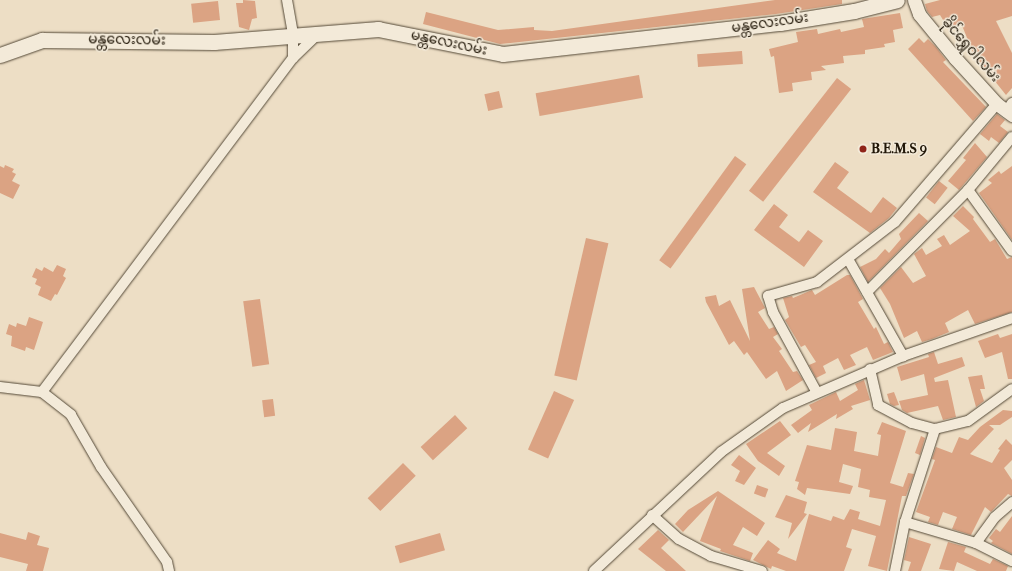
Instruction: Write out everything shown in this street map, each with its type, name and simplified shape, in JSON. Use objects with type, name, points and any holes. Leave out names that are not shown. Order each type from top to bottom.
[{"type":"main road","name":"မန္တလေးလမ်း","points":[[0,55],[42,40],[214,42],[378,29],[503,54],[780,23],[854,11],[897,0]]},
{"type":"street","points":[[287,0],[293,35],[293,58]]},
{"type":"street","name":"ခိုင်ရွှေဝါလမ်း","points":[[914,0],[923,20],[1007,109]]},
{"type":"street","points":[[42,392],[293,58],[318,34]]},
{"type":"street","points":[[816,391],[773,312],[768,296],[817,282],[848,260],[895,222],[1007,109]]},
{"type":"street","points":[[867,292],[968,190],[1012,137]]},
{"type":"street","points":[[968,190],[1012,251]]},
{"type":"street","points":[[848,260],[903,356]]},
{"type":"street","points":[[594,571],[652,515],[721,452],[783,408],[816,391],[903,356],[1012,318]]},
{"type":"street","points":[[870,369],[878,405],[912,423],[935,429],[968,421],[1012,389]]},
{"type":"street","points":[[0,387],[42,392],[70,414],[101,467],[167,562],[169,571]]},
{"type":"street","points":[[895,571],[905,522],[935,429]]},
{"type":"street","points":[[976,543],[995,517],[1012,502]]},
{"type":"street","points":[[652,515],[679,539],[711,556],[762,571]]},
{"type":"street","points":[[905,522],[976,543],[1012,561]]},
{"type":"building","points":[[243,0],[255,1],[257,18],[252,19],[249,30],[239,27],[236,3],[243,3]]},
{"type":"building","points":[[775,0],[842,0],[842,4],[776,14],[500,44],[423,24],[426,12],[498,30],[534,27],[534,30],[552,31]]},
{"type":"building","points":[[940,0],[1012,0],[1012,16],[996,21],[1012,53],[1012,88],[1006,95],[974,55],[961,23],[948,28],[940,15],[932,17],[927,11],[925,4]]},
{"type":"building","points":[[218,1],[220,20],[193,23],[191,4]]},
{"type":"building","points":[[900,13],[903,28],[893,30],[895,42],[884,44],[885,47],[865,50],[865,54],[843,56],[844,63],[821,66],[826,70],[811,72],[812,80],[792,83],[793,91],[779,93],[774,56],[771,57],[769,49],[798,42],[796,32],[817,29],[818,34],[840,29],[841,32],[864,27],[862,19]]},
{"type":"building","points":[[919,38],[924,43],[928,39],[936,47],[946,60],[943,62],[986,107],[973,121],[908,49]]},
{"type":"building","points":[[742,51],[743,64],[698,67],[697,54]]},
{"type":"building","points":[[639,75],[643,98],[540,116],[536,93]]},
{"type":"building","points":[[837,78],[851,89],[763,202],[749,191]]},
{"type":"building","points":[[499,91],[503,108],[488,111],[484,94]]},
{"type":"building","points":[[997,114],[1005,120],[1000,126],[1008,132],[999,143],[991,137],[989,141],[980,134]]},
{"type":"building","points":[[975,143],[987,157],[959,190],[948,181],[966,160],[963,158]]},
{"type":"building","points":[[735,156],[746,164],[671,269],[659,260]]},
{"type":"building","points":[[835,162],[849,172],[837,188],[871,213],[883,197],[897,208],[889,218],[870,233],[813,192]]},
{"type":"building","points":[[5,165],[14,169],[12,172],[16,174],[12,181],[20,185],[13,199],[0,193],[0,166],[4,168]]},
{"type":"building","points":[[1012,166],[1012,240],[979,193],[992,183],[988,180],[999,171],[1001,174]]},
{"type":"building","points":[[939,181],[948,188],[935,204],[926,198]]},
{"type":"building","points":[[774,204],[788,215],[779,227],[799,242],[808,230],[823,241],[804,267],[754,230]]},
{"type":"building","points":[[963,206],[974,217],[973,219],[990,242],[995,239],[1007,259],[1012,257],[1012,312],[975,324],[968,310],[945,323],[949,332],[922,342],[917,331],[904,338],[890,304],[880,288],[901,267],[913,283],[926,276],[914,254],[922,248],[926,255],[942,246],[937,239],[944,235],[950,245],[970,231],[953,216]]},
{"type":"building","points":[[919,213],[928,221],[868,282],[860,267],[876,259],[885,249],[889,253],[901,239],[899,234]]},
{"type":"building","points":[[586,238],[608,243],[577,381],[554,375]]},
{"type":"building","points":[[57,265],[66,269],[63,276],[66,278],[57,295],[55,294],[51,301],[38,295],[41,287],[35,284],[37,279],[32,277],[36,268],[42,271],[44,267],[53,272]]},
{"type":"building","points":[[847,275],[850,275],[863,299],[858,302],[874,329],[876,327],[884,344],[888,342],[893,352],[873,360],[867,347],[850,355],[856,365],[844,370],[838,358],[823,366],[826,373],[816,378],[809,365],[816,362],[805,345],[801,347],[785,320],[789,317],[783,298],[792,296],[793,298],[812,290],[815,295]]},
{"type":"building","points":[[754,287],[765,308],[758,312],[769,329],[774,327],[778,334],[773,337],[782,349],[779,351],[793,372],[797,371],[803,380],[786,391],[777,371],[766,379],[747,352],[744,355],[734,341],[729,345],[706,302],[705,297],[716,295],[719,306],[730,300],[750,341],[742,289]]},
{"type":"building","points":[[260,299],[269,364],[252,367],[243,301]]},
{"type":"building","points":[[29,317],[43,322],[34,350],[26,347],[25,351],[11,346],[12,336],[6,334],[9,324],[16,327],[17,323],[26,326]]},
{"type":"building","points":[[998,334],[1000,338],[1012,334],[1012,379],[1008,379],[1002,352],[985,358],[978,341]]},
{"type":"building","points":[[934,352],[938,364],[962,357],[965,366],[934,378],[935,382],[948,380],[956,417],[943,420],[938,406],[907,413],[902,410],[899,401],[928,395],[924,374],[901,381],[897,367],[929,357],[928,354]]},
{"type":"building","points":[[982,375],[985,389],[980,389],[984,401],[976,407],[968,377]]},
{"type":"building","points":[[864,380],[870,400],[851,406],[853,409],[836,419],[837,414],[808,432],[811,423],[798,433],[791,425],[812,410],[809,405],[836,392],[840,401],[858,390],[855,384]]},
{"type":"building","points":[[554,391],[574,400],[548,458],[528,449]]},
{"type":"building","points":[[894,392],[899,405],[894,406],[890,404],[887,394]]},
{"type":"building","points":[[273,399],[275,416],[264,417],[262,400]]},
{"type":"building","points":[[1003,410],[1012,411],[1012,417],[1000,425],[989,425],[994,429],[970,454],[992,463],[1000,450],[998,449],[1006,439],[1012,445],[1012,460],[1004,468],[1012,480],[1012,496],[1008,494],[991,512],[985,507],[971,535],[952,529],[957,517],[943,512],[938,525],[928,522],[930,517],[916,512],[935,460],[932,459],[936,447],[952,453],[959,437],[968,440],[980,427]]},
{"type":"building","points":[[455,415],[467,428],[433,460],[421,447]]},
{"type":"building","points":[[780,421],[791,435],[767,453],[785,466],[779,476],[758,461],[746,444]]},
{"type":"building","points":[[882,422],[906,431],[890,483],[903,487],[908,473],[914,474],[906,496],[902,496],[887,571],[868,566],[876,536],[852,529],[846,547],[852,549],[844,571],[786,571],[772,566],[771,569],[753,560],[768,540],[780,549],[777,553],[796,561],[809,514],[831,521],[833,516],[844,520],[850,509],[860,512],[858,519],[880,526],[886,500],[869,497],[870,490],[858,487],[861,469],[843,464],[839,482],[853,486],[850,494],[807,488],[805,495],[797,489],[799,482],[795,481],[807,445],[831,450],[835,428],[857,432],[854,451],[878,456],[881,435],[877,434]]},
{"type":"building","points":[[921,436],[925,438],[920,455],[915,453]]},
{"type":"building","points":[[739,455],[756,468],[744,485],[735,481],[740,471],[731,465]]},
{"type":"building","points":[[403,463],[416,476],[380,511],[368,498]]},
{"type":"building","points":[[757,485],[768,489],[765,498],[754,493]]},
{"type":"building","points":[[718,491],[765,523],[757,536],[743,527],[733,545],[753,553],[750,561],[720,551],[721,549],[700,541],[717,496],[683,532],[675,524],[688,510]]},
{"type":"building","points":[[786,495],[807,502],[804,513],[807,514],[788,539],[792,523],[775,517]]},
{"type":"building","points":[[1012,516],[1012,554],[991,543],[993,541],[989,538],[996,529],[1000,532]]},
{"type":"building","points":[[658,530],[669,540],[661,548],[686,571],[666,571],[638,549]]},
{"type":"building","points":[[28,532],[40,536],[37,545],[49,548],[43,571],[26,571],[28,564],[0,557],[0,533],[26,540]]},
{"type":"building","points":[[440,533],[445,550],[400,563],[395,546]]},
{"type":"building","points":[[909,537],[931,544],[921,571],[908,571],[911,562],[904,560]]},
{"type":"building","points":[[948,542],[966,547],[964,552],[990,564],[993,559],[1008,566],[1006,571],[977,571],[957,562],[954,571],[939,569]]},
{"type":"place","name":"B.E.M.S 9","points":[[863,149]]}]
